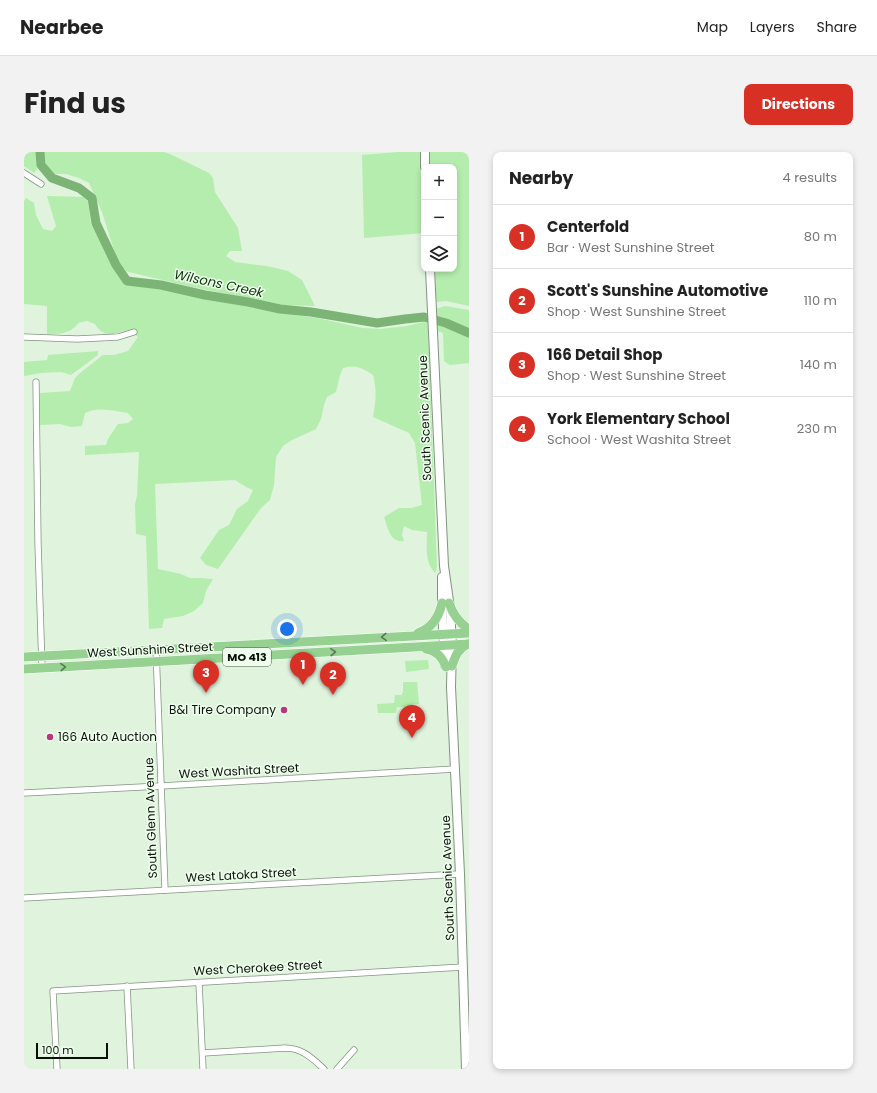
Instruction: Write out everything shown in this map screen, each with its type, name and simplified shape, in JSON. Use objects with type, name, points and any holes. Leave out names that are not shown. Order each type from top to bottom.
[{"type":"main road","points":[[425,152],[425,164]]},
{"type":"main road","name":"South Scenic Avenue","points":[[430,272],[444,566],[442,580],[446,603],[460,874],[466,1069]]},
{"type":"main road","points":[[412,635],[425,630],[434,623],[446,603],[461,624],[469,629]]},
{"type":"main road","name":"West Sunshine Street","points":[[24,656],[469,632]]},
{"type":"main road","points":[[420,648],[436,652],[449,666],[463,646],[469,644]]},
{"type":"main road","name":"West Sunshine Street","points":[[24,669],[420,648],[469,644]]},
{"type":"street","points":[[24,173],[41,184]]},
{"type":"street","points":[[24,337],[77,339],[118,336],[134,332]]},
{"type":"street","points":[[36,382],[38,543],[42,668]]},
{"type":"street","name":"South Glenn Avenue","points":[[156,649],[165,890]]},
{"type":"street","name":"West Washita Street","points":[[24,793],[455,769]]},
{"type":"street","name":"West Latoka Street","points":[[24,898],[460,874]]},
{"type":"street","name":"West Cherokee Street","points":[[57,1069],[53,991],[463,967]]},
{"type":"street","points":[[199,983],[203,1069]]},
{"type":"street","points":[[127,986],[131,1069]]},
{"type":"street","points":[[202,1053],[293,1048],[305,1053],[324,1069]]},
{"type":"street","points":[[337,1069],[354,1050]]},
{"type":"green space","points":[[24,152],[36,152],[37,169],[34,173],[24,166]]},
{"type":"green space","points":[[43,152],[164,152],[209,173],[213,178],[215,192],[238,228],[242,251],[230,251],[226,256],[235,262],[267,266],[288,271],[302,280],[315,306],[281,305],[188,286],[126,271],[118,263],[102,212],[89,183],[66,174],[54,174],[46,164]]},
{"type":"green space","points":[[420,152],[421,233],[364,238],[362,155]]},
{"type":"green space","points":[[429,152],[469,152],[469,306],[446,301],[436,302],[435,272],[457,272],[457,164],[430,164]]},
{"type":"green space","points":[[47,196],[85,197],[88,202],[91,224],[102,242],[114,269],[123,281],[131,286],[159,288],[363,328],[380,329],[407,326],[423,322],[428,323],[437,567],[435,573],[429,564],[428,559],[427,532],[412,530],[404,526],[402,535],[404,541],[396,540],[390,534],[384,517],[399,508],[411,508],[422,505],[415,443],[409,433],[373,417],[376,396],[373,375],[359,367],[351,366],[343,368],[336,392],[327,397],[321,419],[316,429],[292,440],[283,446],[276,457],[274,485],[270,500],[261,508],[218,569],[206,565],[200,558],[219,530],[229,525],[237,509],[248,501],[253,490],[235,480],[155,484],[158,569],[181,574],[190,578],[213,579],[206,591],[203,603],[194,611],[183,616],[164,619],[162,628],[149,629],[146,536],[136,534],[135,504],[137,496],[139,452],[85,455],[85,446],[106,445],[108,439],[118,424],[128,423],[133,419],[128,413],[101,409],[85,413],[82,426],[71,427],[60,424],[40,425],[40,393],[70,391],[75,378],[80,373],[103,355],[114,355],[128,351],[138,337],[128,330],[114,334],[106,334],[98,329],[95,324],[87,321],[78,323],[75,327],[64,333],[47,334],[47,306],[24,304],[24,201],[26,198],[34,203],[36,215],[43,229],[52,231],[56,226]]},
{"type":"green space","points":[[445,306],[469,310],[469,363],[450,365],[444,361],[443,333],[437,331],[436,309]]},
{"type":"green space","points":[[98,351],[98,355],[71,375],[61,372],[24,376],[24,362],[47,360],[48,355]]},
{"type":"green space","points":[[428,660],[429,669],[406,672],[405,661]]},
{"type":"green space","points":[[403,682],[417,682],[419,704],[413,704],[412,707],[397,707],[396,713],[378,713],[377,704],[394,703],[395,695],[402,695]]},
{"type":"waterway","name":"Wilsons Creek","points":[[40,152],[41,165],[52,178],[79,188],[92,198],[96,223],[116,265],[127,281],[161,285],[280,309],[311,312],[377,323],[424,317],[446,323],[469,333]]},
{"type":"place","name":"Centerfold","points":[[303,685]]},
{"type":"place","name":"166 Detail Shop","points":[[206,693]]},
{"type":"place","name":"Scott's Sunshine Automotive","points":[[333,695]]},
{"type":"place","name":"B&I Tire Company","points":[[284,710]]},
{"type":"place","name":"166 Auto Auction","points":[[50,737]]},
{"type":"place","name":"York Elementary School","points":[[412,738]]}]
